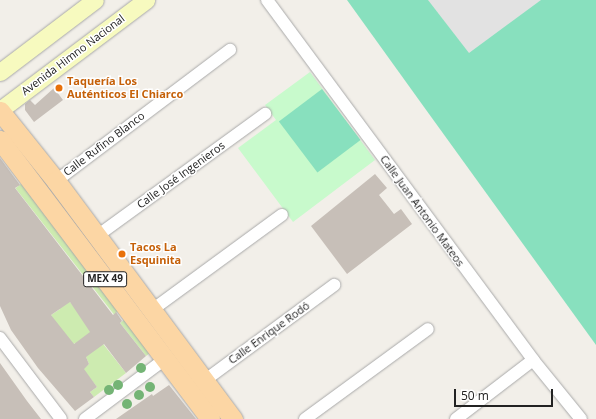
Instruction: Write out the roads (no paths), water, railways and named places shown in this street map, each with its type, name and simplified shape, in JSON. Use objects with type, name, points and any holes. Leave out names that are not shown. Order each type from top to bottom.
[{"type":"main road","points":[[0,72],[95,0]]},
{"type":"main road","name":"Avenida Himno Nacional","points":[[0,111],[146,0]]},
{"type":"main road","name":"MEX 49","points":[[0,111],[56,181],[233,419]]},
{"type":"main road","name":"MEX 49","points":[[0,140],[210,419]]},
{"type":"street","name":"Calle Juan Antonio Mateos","points":[[267,0],[533,360],[580,419]]},
{"type":"street","name":"Calle Rufino Blanco","points":[[56,181],[230,50]]},
{"type":"street","name":"Calle José Ingenieros","points":[[97,236],[265,114]]},
{"type":"street","points":[[152,310],[282,215]]},
{"type":"street","name":"Calle Enrique Rodó","points":[[204,381],[334,285]]},
{"type":"street","points":[[305,419],[428,329]]},
{"type":"street","points":[[0,338],[61,419]]},
{"type":"street","points":[[85,419],[165,359]]},
{"type":"street","points":[[456,419],[533,360]]},
{"type":"place","name":"Taquería Los Auténticos El Chiarco","points":[[59,88]]},
{"type":"place","name":"Tacos La Esquinita","points":[[122,254]]}]
